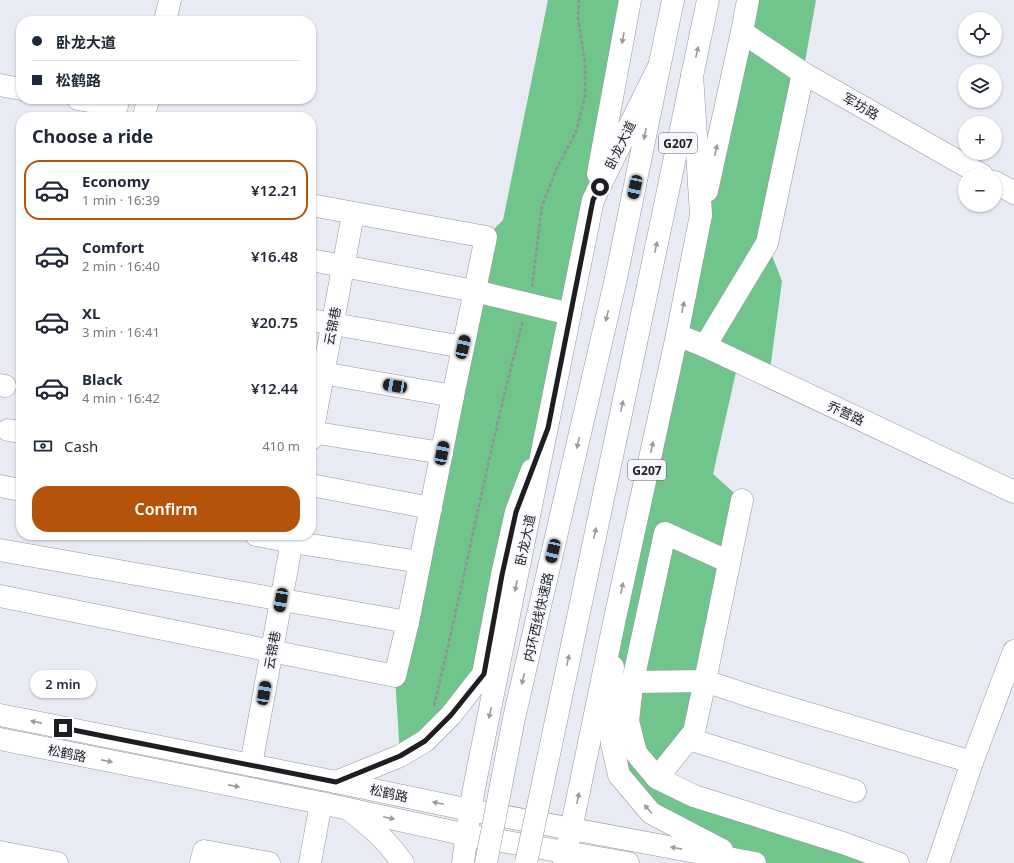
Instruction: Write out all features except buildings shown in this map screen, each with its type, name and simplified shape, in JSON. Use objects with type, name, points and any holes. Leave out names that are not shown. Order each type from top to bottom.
[{"type":"main road","points":[[166,16],[170,0]]},
{"type":"main road","points":[[593,200],[630,0]]},
{"type":"main road","name":"卧龙大道","points":[[616,278],[672,0]]},
{"type":"main road","name":"G207","points":[[554,725],[708,0]]},
{"type":"main road","points":[[701,215],[748,0]]},
{"type":"main road","name":"军坊路","points":[[742,32],[803,73],[970,168]]},
{"type":"main road","name":"卧龙大道","points":[[464,863],[470,810],[593,200],[659,66]]},
{"type":"main road","points":[[705,346],[766,243],[803,73]]},
{"type":"main road","name":"G207","points":[[565,857],[615,618],[677,335],[701,215],[692,74]]},
{"type":"main road","points":[[0,85],[16,88]]},
{"type":"main road","points":[[107,104],[118,106]]},
{"type":"main road","points":[[1002,186],[1014,193]]},
{"type":"main road","points":[[0,596],[395,676],[408,622],[486,237],[316,206]]},
{"type":"main road","name":"云锦巷","points":[[316,382],[317,372],[332,324],[353,214]]},
{"type":"main road","points":[[316,261],[475,291],[570,314]]},
{"type":"main road","name":"内环西线快速路","points":[[486,863],[514,718],[616,278]]},
{"type":"main road","points":[[316,321],[463,347]]},
{"type":"main road","name":"乔营路","points":[[677,335],[705,346],[1014,492]]},
{"type":"main road","points":[[317,372],[453,396]]},
{"type":"main road","points":[[336,782],[400,756],[425,741],[451,715],[484,674],[502,575],[516,512],[548,428]]},
{"type":"main road","points":[[316,435],[442,453]]},
{"type":"main road","points":[[0,486],[16,489]]},
{"type":"main road","points":[[316,486],[431,508]]},
{"type":"main road","points":[[656,778],[694,732],[742,500]]},
{"type":"main road","points":[[729,562],[665,533],[633,682],[628,721],[636,753],[656,778],[694,796],[843,843],[898,863]]},
{"type":"main road","name":"云锦巷","points":[[251,765],[293,540]]},
{"type":"main road","points":[[304,540],[420,562]]},
{"type":"main road","points":[[0,550],[408,622]]},
{"type":"main road","points":[[615,618],[614,661],[610,695],[612,744],[619,775],[651,814],[749,862]]},
{"type":"main road","points":[[938,863],[972,762],[1014,651]]},
{"type":"main road","points":[[633,682],[705,681],[756,698],[972,762]]},
{"type":"main road","name":"松鹤路","points":[[0,715],[470,810],[749,862]]},
{"type":"main road","points":[[526,863],[554,725]]},
{"type":"main road","points":[[541,863],[554,725]]},
{"type":"main road","name":"松鹤路","points":[[0,739],[321,803],[565,857],[628,863]]},
{"type":"main road","points":[[689,739],[855,791]]},
{"type":"main road","points":[[310,863],[321,803]]},
{"type":"main road","points":[[348,809],[377,831],[392,847],[403,863]]},
{"type":"main road","points":[[201,863],[204,851],[269,863]]},
{"type":"main road","points":[[0,852],[57,863]]},
{"type":"path","points":[[432,711],[451,636],[514,356],[533,283],[542,206],[556,170],[576,132],[585,97],[585,65],[578,17],[579,0]]},
{"type":"green space","points":[[548,0],[630,0],[483,674],[400,756],[395,676],[486,237],[503,220]]},
{"type":"green space","points":[[748,0],[816,0],[803,73],[767,243],[782,281],[769,377],[738,363],[713,474],[742,500],[694,732],[669,784],[898,863],[755,863],[651,813],[612,744],[610,695]]},
{"type":"route","points":[[63,728],[336,782],[400,756],[425,741],[451,715],[484,674],[502,575],[516,512],[548,428],[593,200],[600,187]]}]
